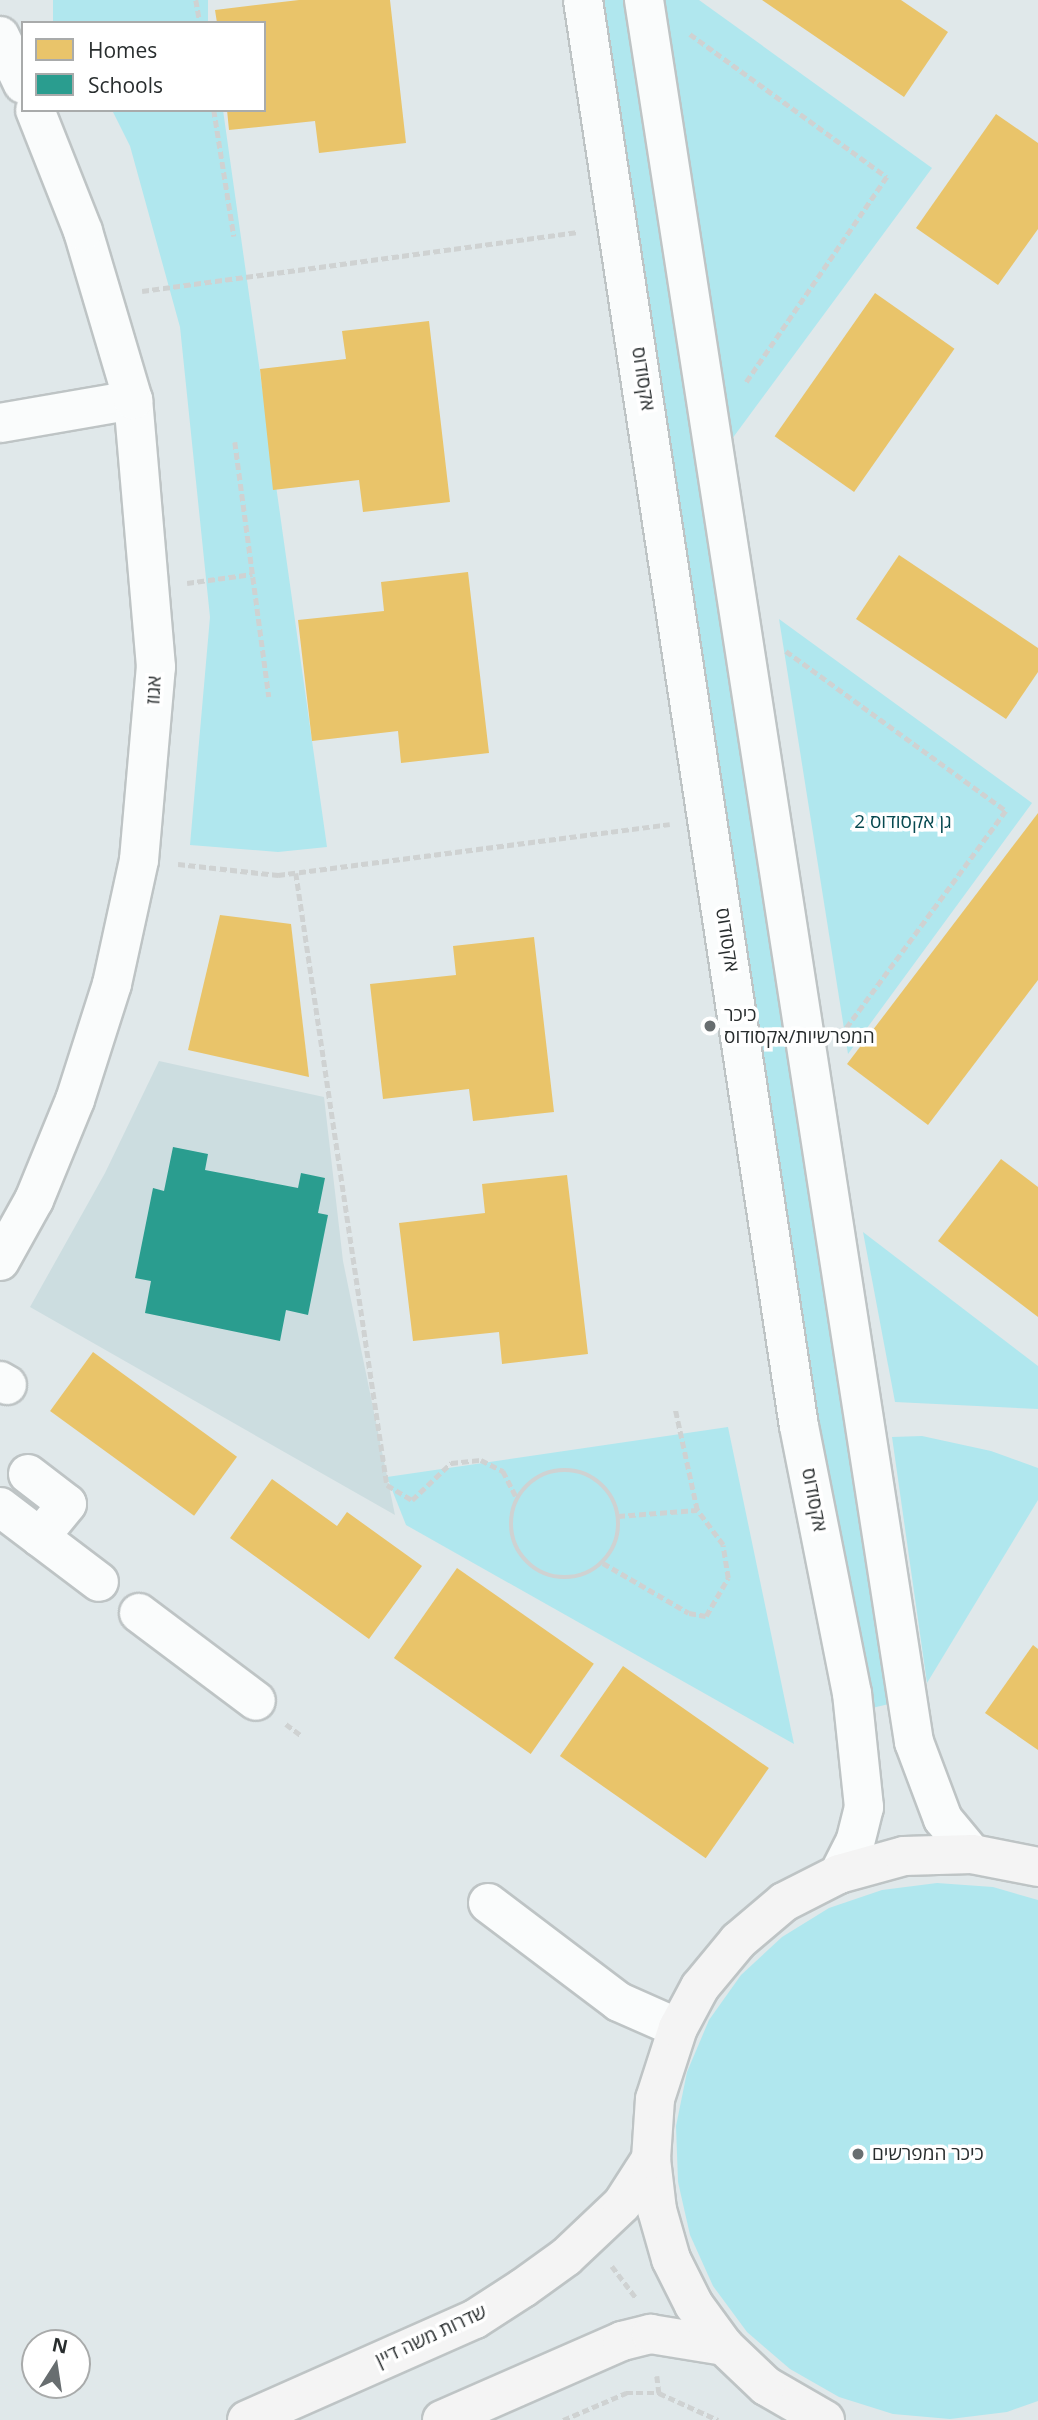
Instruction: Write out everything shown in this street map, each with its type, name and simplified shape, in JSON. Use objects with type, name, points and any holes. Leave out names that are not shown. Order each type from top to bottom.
[{"type":"main road","points":[[825,2420],[766,2386],[724,2346],[694,2305],[671,2259],[657,2210],[650,2159],[655,2099],[678,2028],[699,1987],[738,1941],[784,1902],[839,1874],[904,1856],[972,1854],[1038,1867]]},
{"type":"main road","name":"שדרות משה דיין","points":[[247,2420],[475,2319],[589,2236],[622,2204],[650,2159]]},
{"type":"main road","points":[[442,2420],[596,2352],[651,2334],[724,2346]]},
{"type":"street","name":"אקסודוס","points":[[583,0],[799,1426],[852,1693],[864,1807],[855,1842],[839,1874]]},
{"type":"street","points":[[644,0],[914,1742],[943,1819],[972,1854]]},
{"type":"street","points":[[0,36],[21,80]]},
{"type":"street","name":"אגוז","points":[[0,1261],[34,1200],[75,1100],[112,984],[139,860],[153,717],[152,588],[133,400],[104,296],[36,112]]},
{"type":"street","points":[[0,424],[133,400]]},
{"type":"street","points":[[27,1474],[67,1504],[40,1537]]},
{"type":"street","points":[[0,1507],[99,1582]]},
{"type":"street","points":[[139,1613],[256,1701]]},
{"type":"street","points":[[488,1903],[619,2003],[678,2028]]},
{"type":"path","points":[[196,0],[200,21]]},
{"type":"path","points":[[644,0],[887,177],[711,434]]},
{"type":"path","points":[[214,112],[233,236]]},
{"type":"path","points":[[104,296],[533,238]]},
{"type":"path","points":[[234,442],[269,697]]},
{"type":"path","points":[[152,588],[253,574]]},
{"type":"path","points":[[740,617],[1006,811],[811,1076]]},
{"type":"path","points":[[139,860],[278,875],[709,819]]},
{"type":"path","points":[[296,873],[387,1485],[412,1500],[451,1463],[481,1460],[503,1471],[517,1499]]},
{"type":"path","points":[[603,1563],[689,1613],[706,1616],[728,1578],[723,1545],[697,1510],[675,1409]]},
{"type":"path","points":[[574,1471],[603,1486],[618,1516],[616,1541],[603,1563],[576,1577],[561,1578],[532,1568],[514,1543],[510,1528],[517,1499],[541,1475],[574,1471]]},
{"type":"path","points":[[618,1516],[697,1510]]},
{"type":"path","points":[[589,2236],[644,2309],[651,2334],[659,2393]]},
{"type":"path","points":[[563,2420],[626,2393],[659,2393],[718,2420]]},
{"type":"shaded area","points":[[159,1061],[324,1097],[343,1261],[395,1515],[30,1307],[105,1173]]},
{"type":"green space","points":[[53,0],[208,0],[208,21],[53,21]]},
{"type":"green space","points":[[583,0],[631,0],[889,1704],[872,1708],[818,1471]]},
{"type":"green space","points":[[663,0],[699,0],[932,168],[729,443]]},
{"type":"green space","points":[[113,112],[223,112],[327,847],[278,852],[190,845],[210,617],[180,327],[130,146]]},
{"type":"green space","name":"גן אקסודוס 2","points":[[779,619],[1032,803],[848,1054]]},
{"type":"green space","points":[[863,1232],[1038,1366],[1038,1409],[895,1402]]},
{"type":"green space","points":[[728,1427],[794,1744],[406,1525],[387,1477]]},
{"type":"green space","points":[[922,1436],[991,1451],[1038,1468],[1038,1500],[927,1683],[892,1437]]},
{"type":"green space","name":"כיכר המפרשים","points":[[937,1883],[993,1887],[1038,1900],[1038,2401],[1007,2412],[950,2419],[893,2414],[839,2397],[790,2369],[747,2332],[713,2286],[690,2235],[678,2182],[676,2126],[687,2072],[709,2020],[741,1975],[782,1937],[829,1908],[882,1890]]},
{"type":"building: Homes","points":[[299,0],[390,0],[406,143],[319,153],[315,121],[229,130],[227,112],[266,112],[266,21],[217,21],[215,10]]},
{"type":"building: Homes","points":[[762,0],[901,0],[948,32],[904,97]]},
{"type":"building: Homes","points":[[996,114],[1038,143],[1038,229],[998,285],[916,228]]},
{"type":"building: Homes","points":[[875,293],[954,349],[854,492],[775,436]]},
{"type":"building: Homes","points":[[429,321],[450,502],[363,512],[359,480],[273,490],[260,369],[346,359],[342,331]]},
{"type":"building: Homes","points":[[899,555],[1038,648],[1038,672],[1006,719],[856,619]]},
{"type":"building: Homes","points":[[468,572],[489,753],[401,763],[398,731],[312,741],[298,620],[384,611],[381,582]]},
{"type":"building: Homes","points":[[1038,813],[1038,980],[928,1125],[847,1064]]},
{"type":"building: Homes","points":[[220,915],[291,924],[309,1077],[188,1050]]},
{"type":"building: Homes","points":[[534,937],[554,1112],[473,1121],[469,1089],[383,1099],[370,984],[456,975],[453,946]]},
{"type":"building: Homes","points":[[1001,1159],[1038,1187],[1038,1317],[938,1241]]},
{"type":"building: Homes","points":[[567,1175],[588,1354],[502,1364],[499,1332],[413,1341],[399,1223],[485,1213],[482,1184]]},
{"type":"building: Homes","points":[[93,1352],[237,1457],[194,1516],[50,1411]]},
{"type":"building: Homes","points":[[272,1479],[337,1526],[347,1512],[422,1566],[369,1639],[230,1538]]},
{"type":"building: Homes","points":[[457,1568],[594,1664],[531,1754],[394,1658]]},
{"type":"building: Homes","points":[[1033,1645],[1038,1649],[1038,1750],[985,1713]]},
{"type":"building: Homes","points":[[623,1666],[769,1768],[706,1858],[560,1756]]},
{"type":"building: Schools","points":[[173,1147],[208,1154],[205,1170],[298,1188],[301,1173],[325,1178],[318,1213],[328,1215],[308,1315],[286,1310],[280,1341],[145,1313],[151,1281],[135,1278],[153,1188],[164,1191]]},
{"type":"place","name":"כיכר המפרשיות/אקסודוס","points":[[710,1026]]},
{"type":"place","name":"כיכר המפרשים","points":[[858,2154]]}]
